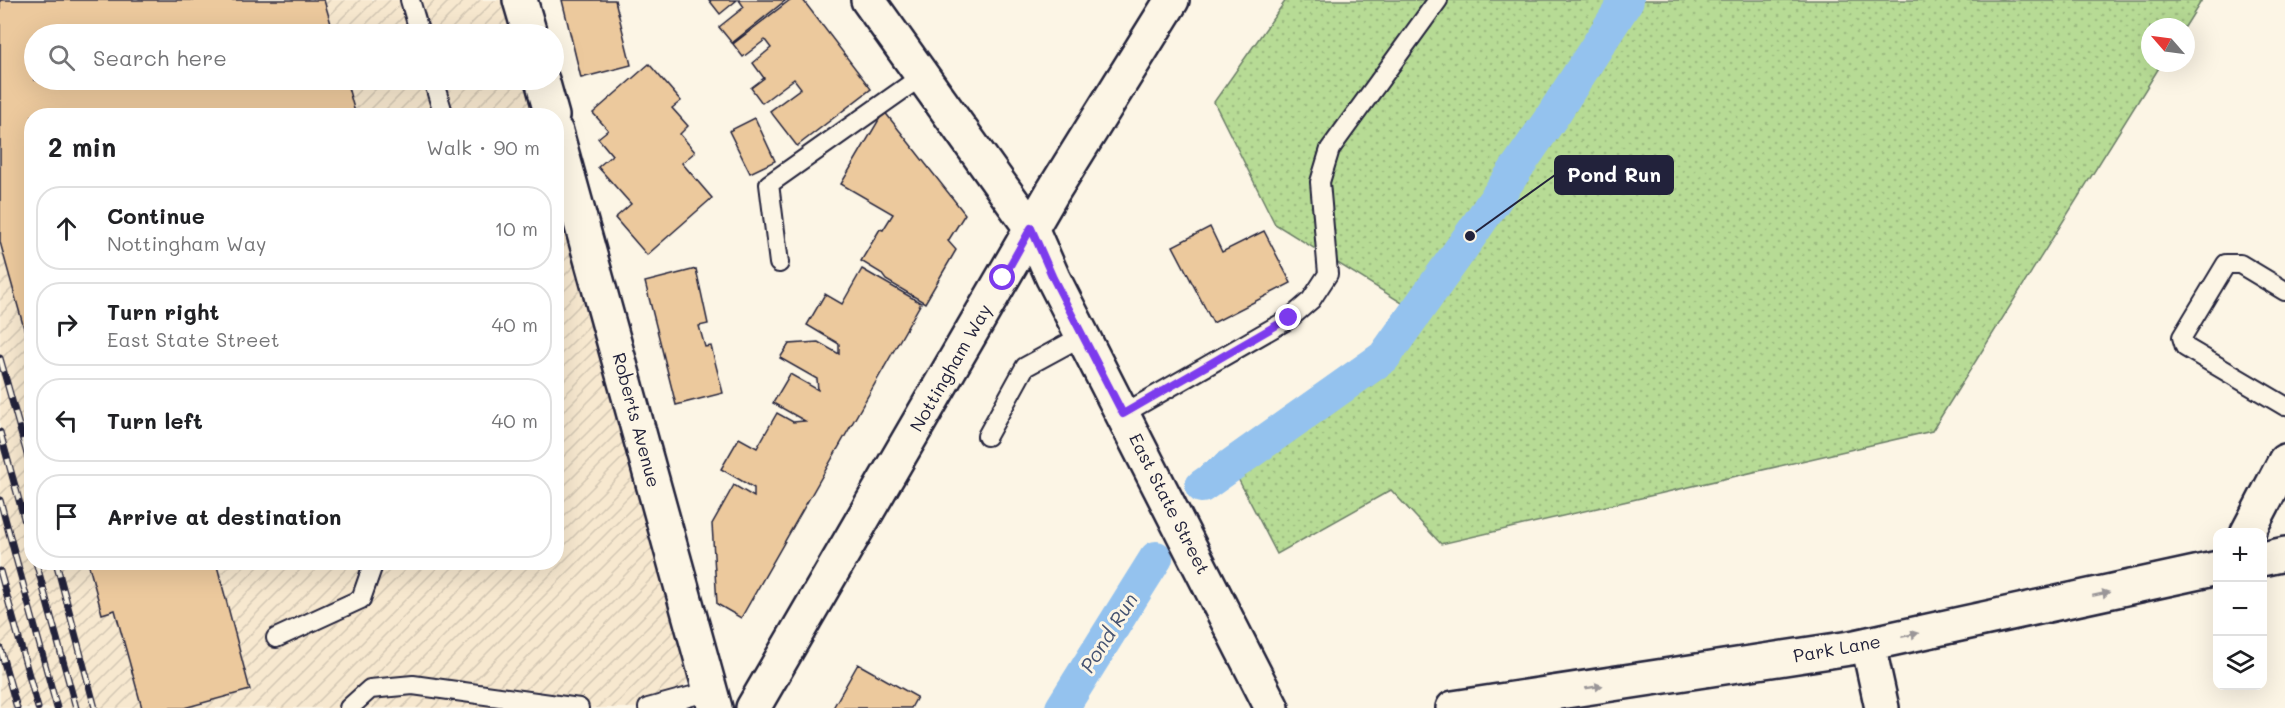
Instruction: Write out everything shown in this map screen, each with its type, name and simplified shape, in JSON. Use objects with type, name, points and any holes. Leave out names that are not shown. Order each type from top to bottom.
[{"type":"street","points":[[520,0],[527,24]]},
{"type":"street","name":"East State Street","points":[[867,0],[1031,228],[1053,278],[1272,708]]},
{"type":"street","name":"Nottingham Way","points":[[753,708],[1031,228],[1172,0]]},
{"type":"street","points":[[545,90],[550,108]]},
{"type":"street","name":"Roberts Avenue","points":[[564,161],[712,699]]},
{"type":"street","points":[[2250,528],[2285,461]]},
{"type":"street","points":[[2267,558],[2285,554]]},
{"type":"street","name":"Park Lane","points":[[1453,708],[1868,644],[2213,569]]},
{"type":"street","points":[[1868,644],[1882,708]]},
{"type":"lane","points":[[410,0],[417,24]]},
{"type":"lane","points":[[1123,414],[1289,318],[1311,300],[1328,274],[1320,182],[1330,149],[1438,0]]},
{"type":"lane","points":[[779,263],[769,184],[922,76]]},
{"type":"lane","points":[[436,90],[442,108]]},
{"type":"lane","points":[[2285,291],[2240,264],[2226,264],[2182,337],[2185,347],[2285,406]]},
{"type":"lane","points":[[987,436],[1025,367],[1084,335]]},
{"type":"lane","points":[[276,638],[361,599],[371,570]]},
{"type":"lane","points":[[349,708],[370,689],[413,685],[579,708]]},
{"type":"lane","points":[[648,708],[712,699]]},
{"type":"shaded area","points":[[0,0],[519,0],[525,24],[24,24],[24,90],[543,90],[547,108],[24,108],[24,570],[564,570],[564,171],[693,671],[672,708],[0,708]]},
{"type":"green space","points":[[1286,0],[2202,0],[2191,18],[2141,18],[2141,72],[2156,72],[1932,431],[1441,544],[1391,490],[1277,554],[1229,461],[1428,319],[1275,224],[1214,102]]},
{"type":"building","points":[[0,0],[324,0],[331,24],[24,24],[24,90],[349,90],[354,108],[24,108],[24,328],[0,242]]},
{"type":"building","points":[[562,0],[615,0],[631,65],[581,78]]},
{"type":"building","points":[[709,0],[737,0],[720,14]]},
{"type":"building","points":[[739,0],[786,0],[732,43],[719,27],[744,7]]},
{"type":"building","points":[[790,0],[803,0],[871,89],[797,146],[770,111],[801,88],[794,79],[762,103],[751,88],[764,78],[753,63],[771,48],[765,40],[743,57],[733,44]]},
{"type":"building","points":[[649,64],[681,101],[672,108],[688,126],[680,134],[695,152],[682,163],[712,198],[647,255],[615,218],[631,204],[598,167],[612,155],[598,138],[608,130],[593,113]]},
{"type":"building","points":[[884,111],[965,214],[948,241],[956,250],[925,303],[886,280],[881,273],[861,261],[880,229],[883,230],[893,214],[841,184]]},
{"type":"building","points":[[755,118],[775,161],[750,173],[729,131]]},
{"type":"building","points":[[1210,227],[1222,252],[1264,231],[1291,283],[1213,323],[1173,246]]},
{"type":"building","points":[[696,269],[708,324],[699,326],[705,347],[711,346],[723,393],[676,405],[645,282]]},
{"type":"building","points":[[862,269],[921,303],[741,618],[717,604],[712,524],[734,485],[754,497],[754,488],[721,469],[739,438],[757,448],[777,413],[793,422],[805,421],[773,403],[790,374],[818,390],[817,379],[780,358],[789,344],[818,342],[839,354],[839,344],[807,325],[825,294],[842,304]]},
{"type":"building","points":[[90,570],[218,570],[250,690],[184,708],[142,708],[115,610],[102,614]]},
{"type":"building","points":[[858,664],[917,697],[911,708],[833,708]]},
{"type":"waterway","name":"Pond Run","points":[[1202,486],[1384,357],[1551,118],[1627,0]]},
{"type":"waterway","name":"Pond Run","points":[[1062,708],[1156,558]]},
{"type":"railway","points":[[0,358],[24,444]]},
{"type":"railway","points":[[0,432],[24,518]]},
{"type":"railway","points":[[0,500],[57,708]]},
{"type":"railway","points":[[38,570],[76,708]]},
{"type":"railway","points":[[58,570],[95,708]]},
{"type":"railway","points":[[0,571],[38,708]]},
{"type":"railway","points":[[0,648],[17,708]]},
{"type":"place","name":"Pond Run","points":[[1470,236]]},
{"type":"route","points":[[1003,278],[1031,228],[1053,278],[1123,414],[1289,318]]}]
